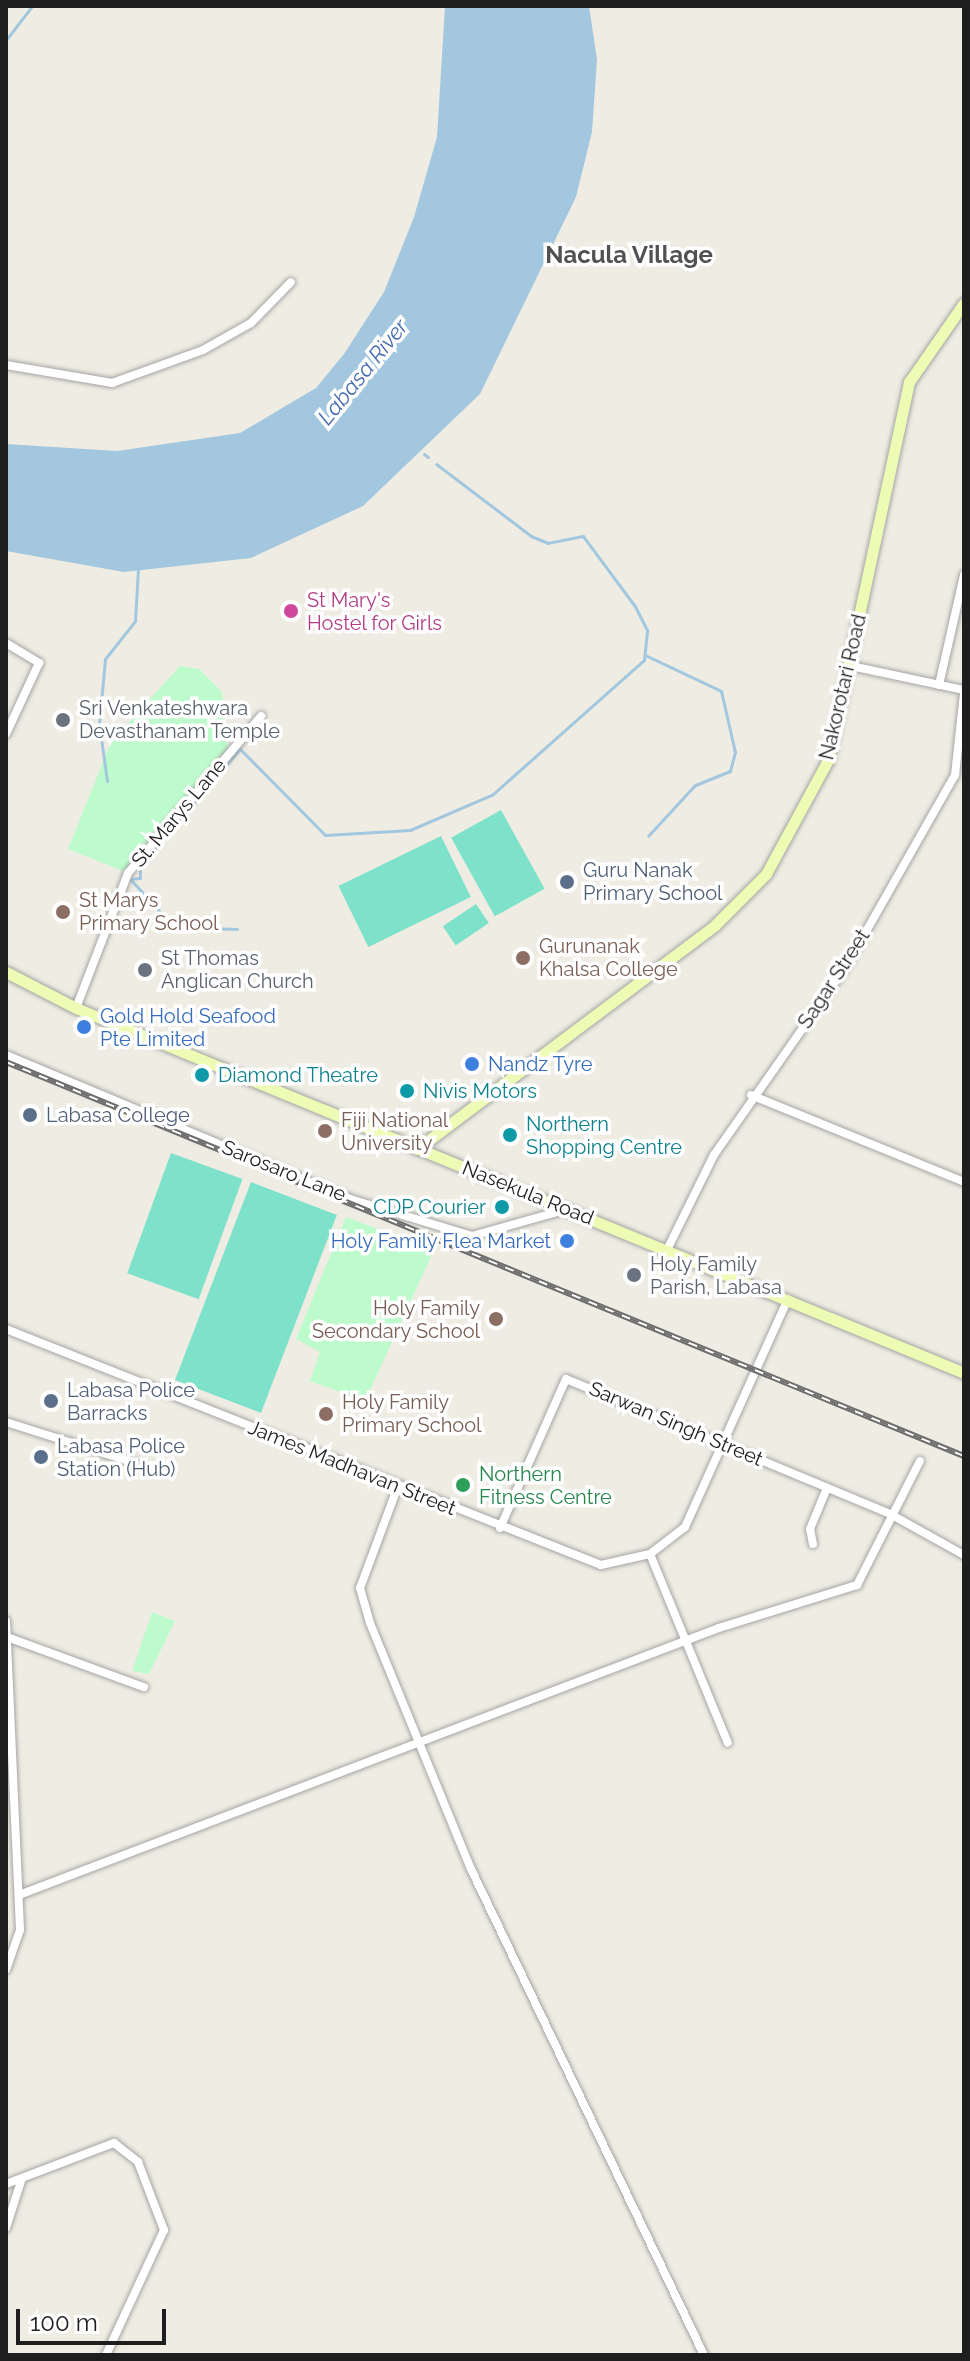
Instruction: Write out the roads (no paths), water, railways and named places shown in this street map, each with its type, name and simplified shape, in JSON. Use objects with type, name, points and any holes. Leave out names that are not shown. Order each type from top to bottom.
[{"type":"street","points":[[6,365],[112,383],[203,350],[251,323],[291,282]]},
{"type":"street","name":"Nakorotari Road","points":[[417,1149],[745,899],[823,771],[851,666],[909,382],[964,303]]},
{"type":"street","points":[[939,685],[964,575]]},
{"type":"street","points":[[6,643],[39,663],[6,734]]},
{"type":"street","points":[[851,666],[964,692]]},
{"type":"street","name":"Sagar Street","points":[[667,1250],[751,1095],[847,965],[955,775],[964,692]]},
{"type":"street","name":"St. Marys Lane","points":[[76,1008],[128,873],[261,716]]},
{"type":"street","name":"Nasekula Road","points":[[6,972],[76,1008],[417,1149],[569,1208],[964,1373]]},
{"type":"street","name":"Sarosaro Lane","points":[[6,1055],[350,1199],[472,1236],[569,1208]]},
{"type":"street","points":[[751,1095],[964,1182]]},
{"type":"street","name":"James Madhavan Street","points":[[6,1329],[500,1528],[601,1565],[650,1554],[695,1513],[721,1444],[788,1299]]},
{"type":"street","name":"Sarwan Singh Street","points":[[500,1528],[566,1379],[892,1515],[964,1555]]},
{"type":"street","points":[[6,1422],[135,1463]]},
{"type":"street","points":[[19,1895],[682,1645],[857,1585],[920,1461]]},
{"type":"street","points":[[398,1486],[360,1588],[415,1745],[704,2355]]},
{"type":"street","points":[[813,1544],[810,1529],[827,1488]]},
{"type":"street","points":[[650,1554],[682,1645],[728,1743]]},
{"type":"street","points":[[6,1621],[20,1930],[6,1970]]},
{"type":"street","points":[[7,1637],[144,1687]]},
{"type":"street","points":[[6,2184],[114,2143],[138,2162],[164,2230],[106,2355]]},
{"type":"street","points":[[6,2228],[22,2178]]},
{"type":"water","name":"Labasa River","points":[[445,6],[589,6],[597,60],[592,132],[576,197],[480,394],[363,506],[251,558],[124,572],[6,551],[6,444],[117,451],[240,433],[316,388],[344,354],[384,292],[414,217],[437,137]]},
{"type":"waterway","points":[[6,40],[32,6]]},
{"type":"waterway","points":[[424,454],[428,457]]},
{"type":"waterway","points":[[237,929],[174,927],[130,879],[140,878],[140,866],[240,749],[325,835],[410,830],[493,794],[644,660],[647,630],[634,605],[583,536],[548,543],[531,536],[436,464]]},
{"type":"waterway","points":[[107,781],[99,724],[105,659],[135,621],[138,569]]},
{"type":"waterway","points":[[645,655],[721,691],[735,752],[730,771],[695,785],[648,836]]},
{"type":"railway","points":[[6,1062],[964,1456]]},
{"type":"place","name":"St Mary's Hostel for Girls","points":[[291,611]]},
{"type":"place","name":"Sri Venkateshwara Devasthanam Temple","points":[[63,720]]},
{"type":"place","name":"Guru Nanak Primary School","points":[[567,882]]},
{"type":"place","name":"St Marys Primary School","points":[[63,912]]},
{"type":"place","name":"Gurunanak Khalsa College","points":[[523,958]]},
{"type":"place","name":"St Thomas Anglican Church","points":[[145,970]]},
{"type":"place","name":"Gold Hold Seafood Pte Limited","points":[[84,1027]]},
{"type":"place","name":"Nandz Tyre","points":[[472,1064]]},
{"type":"place","name":"Diamond Theatre","points":[[202,1075]]},
{"type":"place","name":"Nivis Motors","points":[[407,1091]]},
{"type":"place","name":"Labasa College","points":[[30,1115]]},
{"type":"place","name":"Fiji National University","points":[[325,1131]]},
{"type":"place","name":"Northern Shopping Centre","points":[[510,1135]]},
{"type":"place","name":"CDP Courier","points":[[502,1207]]},
{"type":"place","name":"Holy Family Flea Market","points":[[567,1241]]},
{"type":"place","name":"Holy Family Parish, Labasa","points":[[634,1275]]},
{"type":"place","name":"Holy Family Secondary School","points":[[496,1319]]},
{"type":"place","name":"Labasa Police Barracks","points":[[51,1401]]},
{"type":"place","name":"Holy Family Primary School","points":[[326,1414]]},
{"type":"place","name":"Labasa Police Station (Hub)","points":[[41,1457]]},
{"type":"place","name":"Northern Fitness Centre","points":[[463,1485]]},
{"type":"district","name":"Nacula Village","points":[[629,255]]}]
